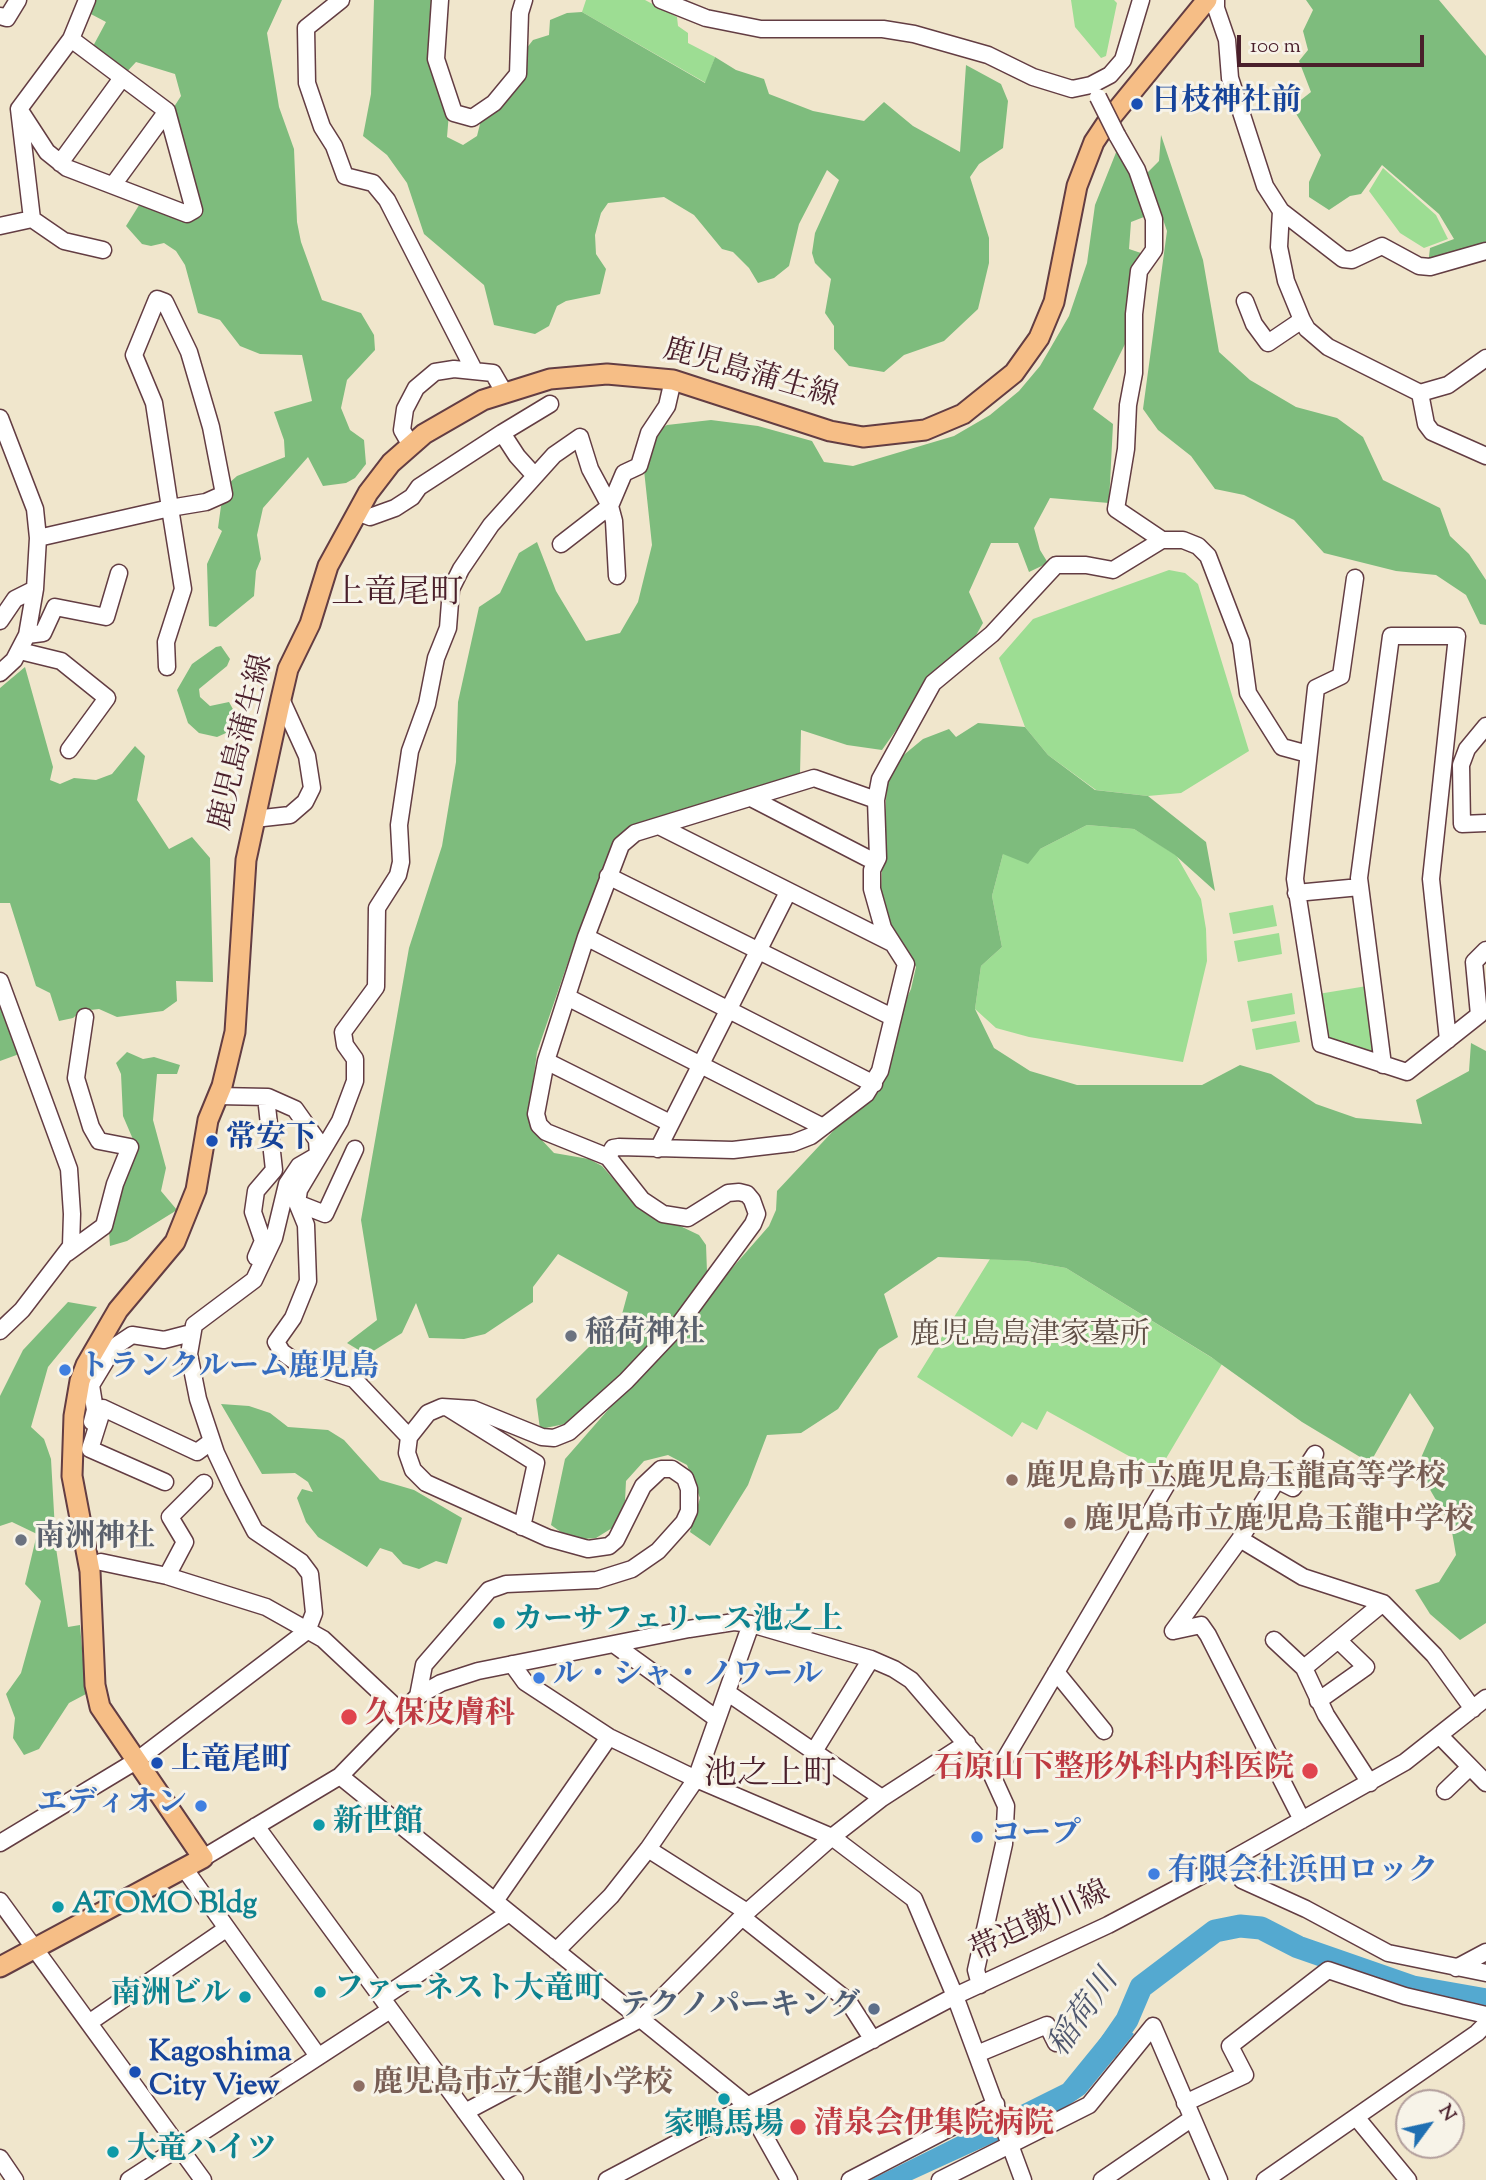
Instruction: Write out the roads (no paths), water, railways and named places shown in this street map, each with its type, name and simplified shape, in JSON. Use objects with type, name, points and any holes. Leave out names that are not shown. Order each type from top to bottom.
[{"type":"main road","name":"鹿児島蒲生線","points":[[203,1858],[100,1707],[95,1685],[91,1583],[72,1476],[74,1416],[83,1373],[118,1310],[176,1242],[196,1191],[208,1119],[218,1096],[237,1014],[244,884],[254,819],[288,669],[310,624],[328,566],[357,512],[368,493],[410,444],[463,410],[503,392],[550,379],[588,374],[637,374],[674,380],[830,432],[863,436],[925,430],[981,402],[1014,373],[1046,323],[1060,278],[1077,186],[1094,142],[1108,121],[1207,0]]},
{"type":"main road","points":[[0,1967],[203,1858]]},
{"type":"street","points":[[0,16],[7,18],[19,0]]},
{"type":"street","points":[[32,219],[19,110],[71,39],[88,0]]},
{"type":"street","points":[[341,0],[306,28],[307,83],[322,127],[334,146],[345,176],[373,183],[387,200],[474,370]]},
{"type":"street","points":[[440,0],[436,59],[454,113],[472,118],[494,103],[518,74],[520,13],[524,0]]},
{"type":"street","points":[[661,0],[706,18],[761,29],[883,29],[914,34],[988,55],[1056,86],[1094,91]]},
{"type":"street","points":[[1094,91],[1123,60],[1141,0]]},
{"type":"street","points":[[1216,0],[1216,8],[1227,40],[1230,78],[1265,186],[1281,211],[1343,259],[1352,260],[1382,246],[1419,267],[1430,267],[1486,251]]},
{"type":"street","points":[[19,110],[47,152],[60,163],[187,214],[194,210],[167,111],[71,39]]},
{"type":"street","points":[[60,163],[122,78]]},
{"type":"street","points":[[1094,91],[1137,170],[1154,219],[1154,250],[1139,271],[1126,449],[1116,509],[1162,540]]},
{"type":"street","points":[[113,186],[167,111]]},
{"type":"street","points":[[1281,211],[1279,247],[1286,281],[1307,329],[1328,347],[1420,393],[1448,385],[1486,358]]},
{"type":"street","points":[[0,226],[32,219],[64,241],[103,250]]},
{"type":"street","points":[[38,538],[170,508],[206,502],[224,494],[211,427],[189,352],[165,302],[157,299],[134,355],[154,403],[170,508],[183,589],[166,642],[167,667]]},
{"type":"street","points":[[1245,300],[1254,324],[1268,343],[1302,320]]},
{"type":"street","points":[[410,444],[401,424],[409,400],[416,388],[435,372],[474,370],[493,373],[503,392]]},
{"type":"street","points":[[561,544],[610,506],[624,473],[639,466],[649,433],[667,406],[674,380]]},
{"type":"street","points":[[1420,393],[1426,424],[1432,432],[1486,456]]},
{"type":"street","points":[[357,512],[370,517],[395,508],[412,497],[419,487],[550,404]]},
{"type":"street","points":[[0,418],[35,509],[38,538],[35,589],[27,635],[20,651],[0,673]]},
{"type":"street","points":[[502,433],[517,456],[535,476]]},
{"type":"street","points":[[409,1437],[354,1379],[293,1360],[282,1352],[276,1342],[293,1318],[308,1281],[306,1225],[298,1202],[299,1190],[340,1121],[355,1081],[355,1059],[345,1045],[343,1032],[376,987],[377,908],[398,875],[401,862],[399,825],[410,751],[427,704],[436,658],[448,628],[452,611],[451,589],[461,569],[491,525],[554,454],[579,437],[590,469],[610,506],[614,521],[617,576]]},
{"type":"street","points":[[608,1157],[613,1148],[763,1148],[793,1143],[811,1136],[853,1106],[874,1084],[880,1071],[891,1017],[905,978],[906,964],[884,928],[876,906],[871,878],[878,842],[876,800],[880,779],[933,683],[992,634],[1056,565],[1113,569],[1162,540],[1183,540],[1198,547],[1208,556],[1241,642],[1248,693],[1282,747],[1308,754]]},
{"type":"street","points":[[27,635],[43,633],[55,607],[106,617],[119,573]]},
{"type":"street","points":[[1355,578],[1341,676],[1316,688],[1296,893],[1321,1044],[1407,1072],[1479,1015],[1474,962],[1486,950]]},
{"type":"street","points":[[0,621],[15,600],[35,589]]},
{"type":"street","points":[[1383,1065],[1360,887],[1391,636],[1457,636],[1431,879],[1448,1040]]},
{"type":"street","points":[[20,651],[61,661],[107,698],[69,750]]},
{"type":"street","points":[[254,819],[290,815],[305,802],[312,788],[307,756],[281,699]]},
{"type":"street","points":[[1486,726],[1466,749],[1461,765],[1462,824],[1486,823]]},
{"type":"street","points":[[418,1696],[424,1665],[489,1590],[506,1584],[597,1580],[632,1569],[658,1551],[684,1522],[690,1502],[685,1478],[672,1469],[661,1469],[650,1476],[626,1524],[609,1546],[588,1549],[522,1527],[418,1478],[408,1463],[409,1437],[428,1413],[446,1407],[473,1409],[542,1437],[554,1438],[569,1432],[626,1381],[678,1326],[753,1224],[755,1207],[747,1194],[738,1192],[728,1193],[688,1218],[663,1214],[642,1200],[608,1157],[546,1132],[539,1125],[536,1114],[546,1061],[586,937],[608,876],[626,838],[814,778],[876,800]]},
{"type":"street","points":[[751,798],[875,862]]},
{"type":"street","points":[[661,827],[895,944]]},
{"type":"street","points":[[608,876],[891,1017]]},
{"type":"street","points":[[1296,893],[1360,887]]},
{"type":"street","points":[[658,1149],[727,1007],[788,892]]},
{"type":"street","points":[[586,937],[874,1084]]},
{"type":"street","points":[[0,981],[69,1169],[71,1246],[22,1310],[0,1331]]},
{"type":"street","points":[[566,997],[823,1127]]},
{"type":"street","points":[[63,1256],[104,1226],[115,1184],[130,1147],[99,1142],[91,1127],[76,1078],[85,1017]]},
{"type":"street","points":[[546,1061],[670,1123]]},
{"type":"street","points":[[218,1096],[266,1097],[295,1109],[317,1140],[318,1155]]},
{"type":"street","points":[[245,1285],[262,1241],[253,1212],[256,1191],[274,1170],[266,1097]]},
{"type":"street","points":[[298,1202],[325,1214],[355,1149]]},
{"type":"street","points":[[0,1843],[136,1761],[307,1631],[314,1613],[310,1574],[301,1562],[255,1531],[212,1441],[191,1374],[191,1333],[194,1325],[211,1310],[254,1280],[274,1238],[287,1184],[299,1166],[318,1155]]},
{"type":"street","points":[[87,1448],[95,1410],[91,1385],[97,1371],[114,1347],[132,1335],[164,1340],[191,1333]]},
{"type":"street","points":[[446,1407],[536,1463],[522,1527]]},
{"type":"street","points":[[165,1482],[90,1449],[103,1408],[197,1452],[212,1441]]},
{"type":"street","points":[[1302,1820],[1209,1635],[1201,1625],[1173,1631],[1240,1539],[1277,1480],[1293,1489],[1315,1454]]},
{"type":"street","points":[[167,1576],[185,1542],[170,1517],[204,1483]]},
{"type":"street","points":[[991,1773],[1002,1764],[1167,1485]]},
{"type":"street","points":[[1240,1539],[1303,1577],[1384,1603],[1479,1703]]},
{"type":"street","points":[[101,1562],[167,1576],[267,1607],[323,1639],[401,1712]]},
{"type":"street","points":[[1304,1668],[1384,1603]]},
{"type":"street","points":[[556,1951],[611,1896],[648,1849],[696,1779],[751,1624]]},
{"type":"street","points":[[203,1858],[340,1776],[418,1696],[457,1676],[713,1625],[751,1624],[871,1659],[911,1680],[991,1773],[1006,1806],[999,1871],[976,1970],[980,1985]]},
{"type":"street","points":[[1274,1640],[1304,1668],[1318,1701],[1370,1783]]},
{"type":"street","points":[[1318,1701],[1366,1667],[1338,1640]]},
{"type":"street","points":[[615,1645],[718,1719]]},
{"type":"street","points":[[813,1753],[871,1659]]},
{"type":"street","points":[[512,1664],[526,1682],[608,1737],[696,1779],[832,1837],[914,1899],[955,1996],[1023,2180]]},
{"type":"street","points":[[1056,1672],[1104,1731]]},
{"type":"street","points":[[728,1693],[882,1798]]},
{"type":"street","name":"帯迫皷川線","points":[[607,2180],[955,1996],[1108,1925],[1227,1863],[1370,1783],[1440,1736],[1479,1703]]},
{"type":"street","points":[[1440,1736],[1486,1783]]},
{"type":"street","points":[[495,1901],[608,1737]]},
{"type":"street","points":[[465,2112],[642,2018],[745,1915],[832,1837],[882,1798],[967,1743]]},
{"type":"street","points":[[1445,1791],[1470,1767]]},
{"type":"street","points":[[340,1776],[747,2105],[789,2180]]},
{"type":"street","points":[[256,1826],[515,2180]]},
{"type":"street","points":[[648,1849],[745,1915],[848,2001],[873,2040]]},
{"type":"street","points":[[1227,1863],[1242,1881],[1306,1909],[1388,1953],[1486,1973]]},
{"type":"street","points":[[184,1868],[318,2056]]},
{"type":"street","points":[[0,1901],[203,2180]]},
{"type":"street","points":[[129,2180],[318,2056],[509,1913]]},
{"type":"street","points":[[90,2022],[226,1929]]},
{"type":"street","points":[[1456,1968],[1486,1952]]},
{"type":"street","points":[[1185,2104],[1245,2075],[1230,2046],[1328,1970],[1405,1996],[1486,2015]]},
{"type":"street","points":[[1265,2180],[1478,2033],[1486,2024]]},
{"type":"street","points":[[977,2054],[1047,2025],[1056,2043]]},
{"type":"street","points":[[940,2180],[1089,2105],[1153,2026],[1219,2180]]},
{"type":"street","points":[[850,2180],[996,2106]]},
{"type":"street","points":[[1356,2117],[1408,2180]]},
{"type":"street","points":[[1102,2180],[1191,2119]]},
{"type":"street","points":[[0,2158],[15,2180]]},
{"type":"water","points":[[1116,2019],[1134,2034],[1085,2094],[1056,2114],[912,2180],[870,2180],[1063,2084]]},
{"type":"waterway","name":"稲荷川","points":[[1107,2049],[1127,2020],[1141,1987],[1215,1931],[1240,1926],[1261,1928],[1298,1947],[1413,1987],[1486,2000]]},
{"type":"place","name":"日枝神社前","points":[[1137,104]]},
{"type":"place","name":"常安下","points":[[212,1141]]},
{"type":"place","name":"稲荷神社","points":[[571,1336]]},
{"type":"place","name":"トランクルーム鹿児島","points":[[65,1370]]},
{"type":"place","name":"鹿児島市立鹿児島玉龍高等学校","points":[[1012,1480]]},
{"type":"place","name":"鹿児島市立鹿児島玉龍中学校","points":[[1070,1523]]},
{"type":"place","name":"南洲神社","points":[[21,1540]]},
{"type":"place","name":"カーサフェリース池之上","points":[[499,1623]]},
{"type":"place","name":"ル・シャ・ノワール","points":[[539,1678]]},
{"type":"place","name":"久保皮膚科","points":[[349,1717]]},
{"type":"place","name":"上竜尾町","points":[[157,1763]]},
{"type":"place","name":"石原山下整形外科内科医院","points":[[1310,1771]]},
{"type":"place","name":"エディオン","points":[[201,1806]]},
{"type":"place","name":"新世館","points":[[319,1825]]},
{"type":"place","name":"コープ","points":[[977,1837]]},
{"type":"place","name":"有限会社浜田ロック","points":[[1154,1874]]},
{"type":"place","name":"ATOMO Bldg","points":[[58,1907]]},
{"type":"place","name":"ファーネスト大竜町","points":[[320,1992]]},
{"type":"place","name":"南洲ビル","points":[[245,1997]]},
{"type":"place","name":"テクノパーキング","points":[[874,2009]]},
{"type":"place","name":"Kagoshima City View","points":[[135,2072]]},
{"type":"place","name":"鹿児島市立大龍小学校","points":[[359,2086]]},
{"type":"place","name":"家鴨馬場","points":[[724,2099]]},
{"type":"place","name":"清泉会伊集院病院","points":[[798,2127]]},
{"type":"place","name":"大竜ハイツ","points":[[113,2152]]},
{"type":"district","name":"上竜尾町","points":[[397,596]]},
{"type":"district","name":"池之上町","points":[[770,1777]]},
{"type":"park label","name":"鹿児島島津家墓所","points":[[1030,1338]]}]
